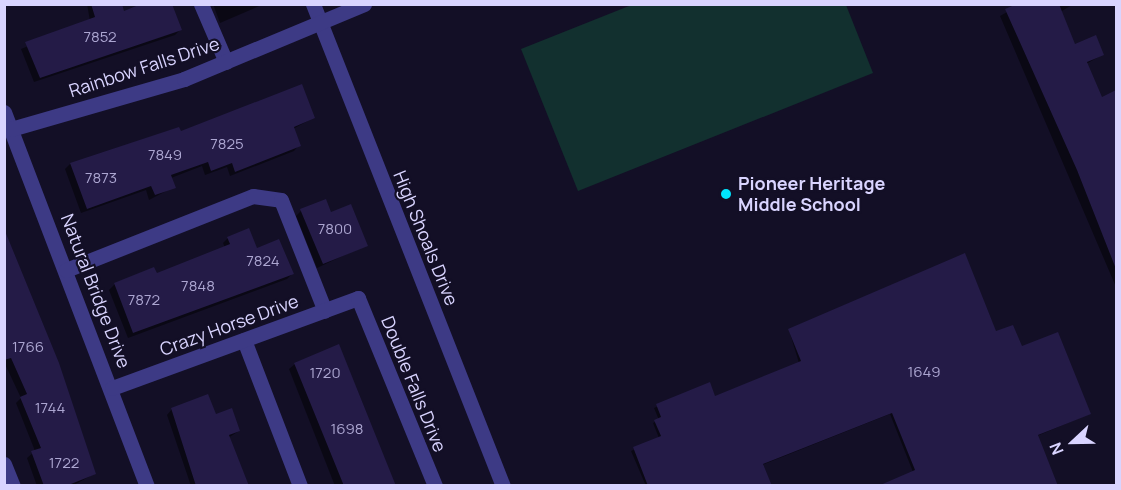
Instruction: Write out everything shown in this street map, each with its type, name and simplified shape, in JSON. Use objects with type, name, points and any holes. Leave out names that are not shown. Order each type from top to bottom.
[{"type":"street","points":[[201,4],[226,62]]},
{"type":"street","name":"High Shoals Drive","points":[[313,4],[503,486]]},
{"type":"street","name":"Rainbow Falls Drive","points":[[11,129],[184,79],[364,4]]},
{"type":"street","name":"Natural Bridge Drive","points":[[4,111],[112,387],[147,486]]},
{"type":"street","points":[[66,270],[253,196],[280,200],[325,310]]},
{"type":"street","name":"Crazy Horse Drive","points":[[112,387],[358,298]]},
{"type":"street","name":"Double Falls Drive","points":[[358,298],[435,486]]},
{"type":"street","points":[[244,340],[300,486]]},
{"type":"street","points":[[4,464],[13,486]]},
{"type":"green space","points":[[634,4],[846,5],[873,73],[578,191],[521,49]]},
{"type":"building","points":[[91,4],[122,4],[124,11],[141,4],[172,4],[182,30],[40,78],[25,42],[95,17]]},
{"type":"building","points":[[1017,4],[1059,4],[1075,44],[1096,35],[1104,55],[1087,62],[1102,97],[1116,90],[1116,269],[1077,170],[1005,9]]},
{"type":"building","points":[[302,84],[315,118],[294,127],[301,146],[235,172],[232,163],[211,171],[208,162],[171,175],[176,188],[155,195],[151,186],[87,209],[70,163],[179,127],[181,131]]},
{"type":"building","points":[[326,199],[331,212],[351,204],[368,246],[323,264],[300,209]]},
{"type":"building","points":[[249,228],[257,248],[279,239],[294,274],[133,333],[114,283],[154,267],[157,273],[230,244],[227,237]]},
{"type":"building","points":[[5,231],[59,363],[96,474],[66,486],[44,486],[31,451],[41,448],[20,397],[27,394],[11,358],[4,360]]},
{"type":"building","points":[[965,253],[996,331],[1013,325],[1022,346],[1058,332],[1091,414],[1038,435],[1058,486],[878,486],[915,470],[892,413],[763,464],[772,486],[648,486],[633,447],[661,436],[654,420],[661,417],[656,404],[710,382],[715,396],[801,361],[788,329]]},
{"type":"building","points":[[339,344],[396,486],[344,486],[294,363]]},
{"type":"building","points":[[208,394],[216,414],[232,408],[240,431],[229,435],[249,486],[196,486],[171,408]]},
{"type":"place","name":"Pioneer Heritage Middle School","points":[[726,194]]}]
